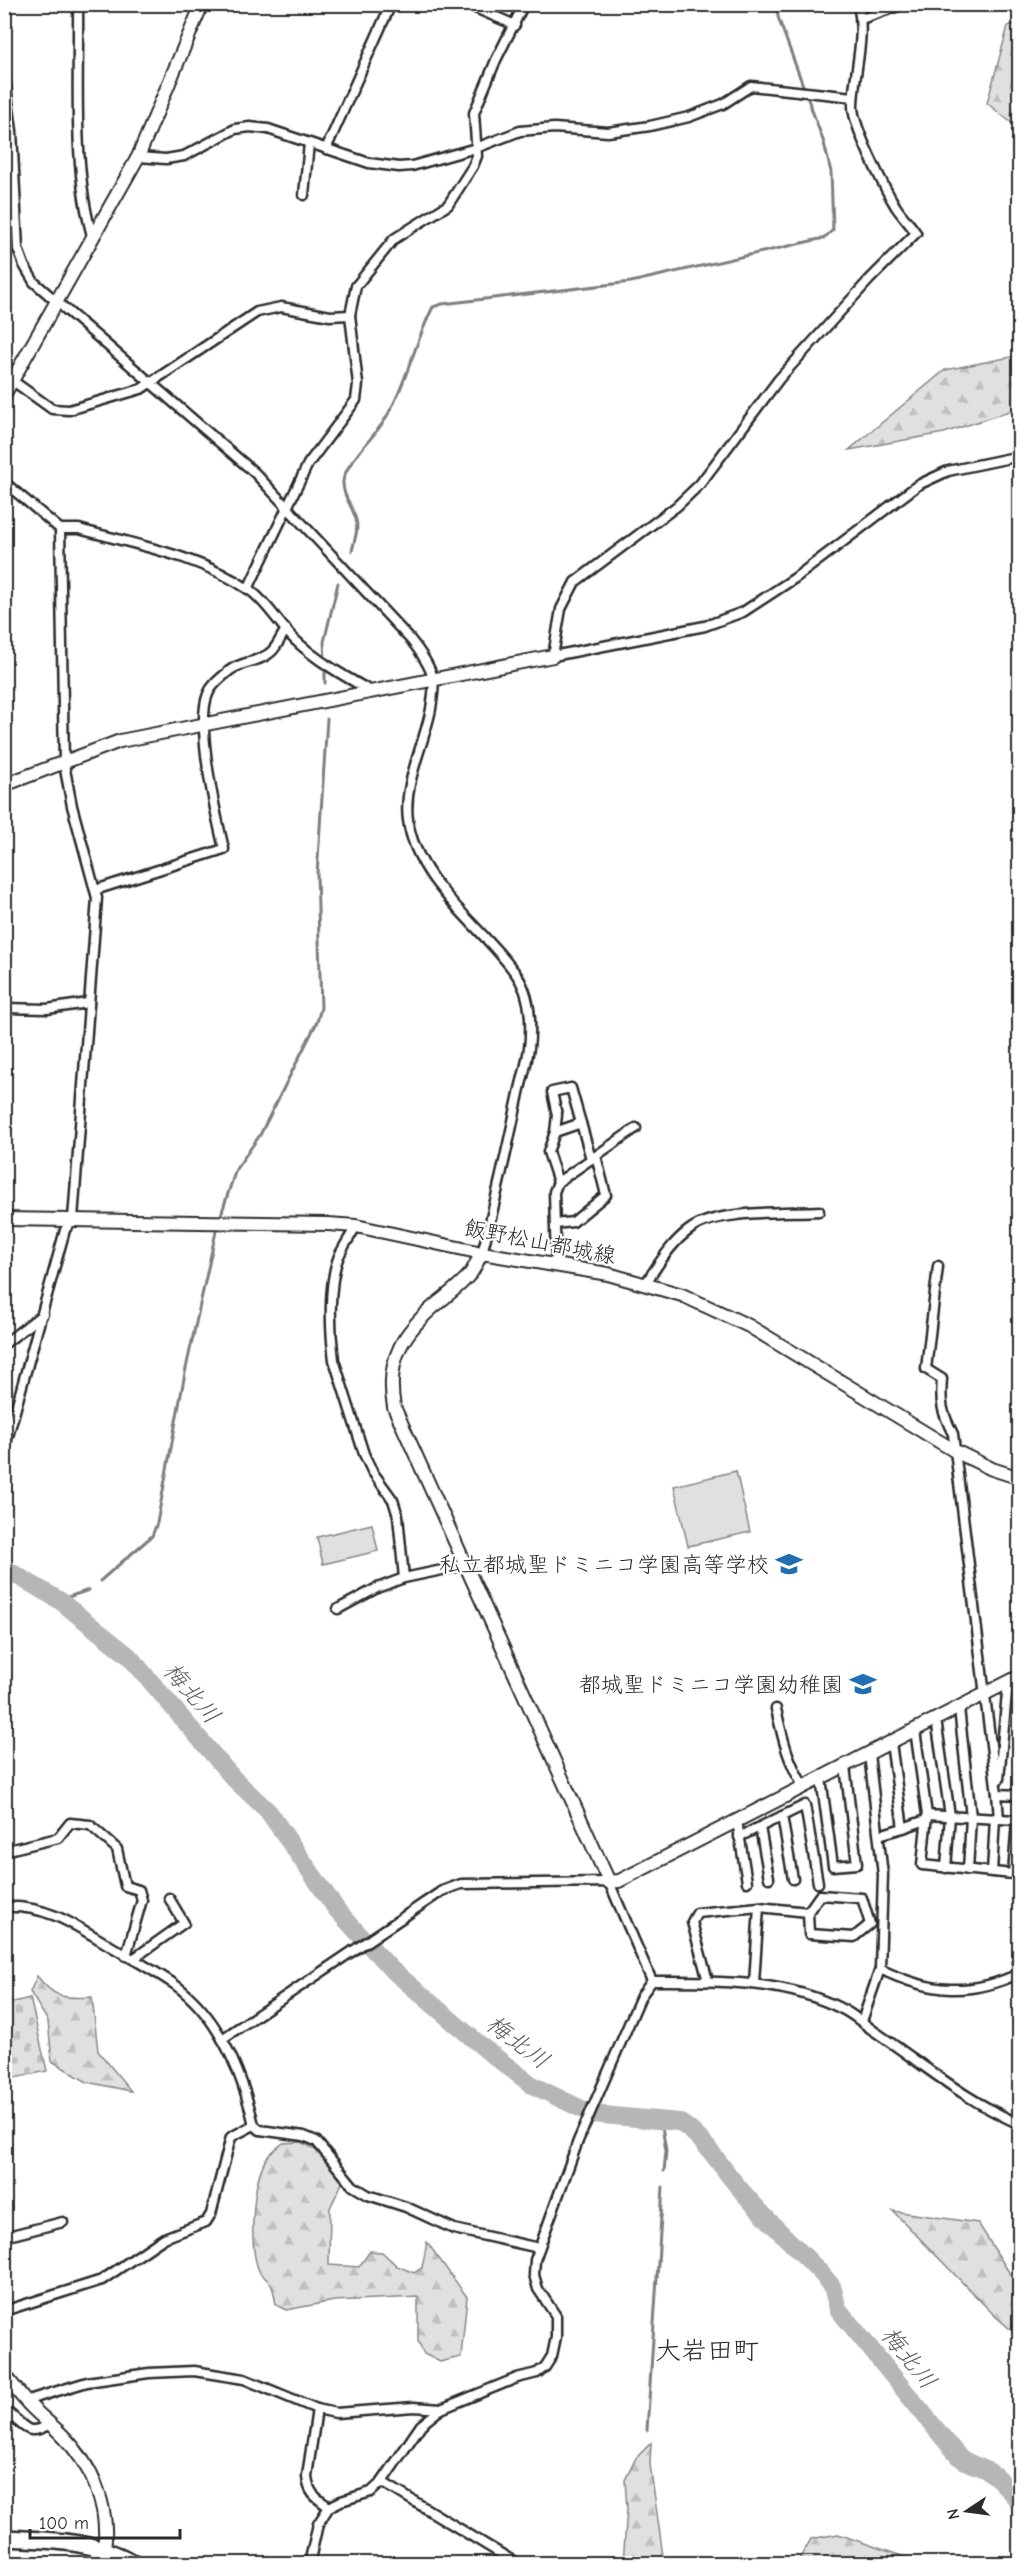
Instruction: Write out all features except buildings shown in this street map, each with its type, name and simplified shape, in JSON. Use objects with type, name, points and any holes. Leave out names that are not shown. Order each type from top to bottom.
[{"type":"highway","points":[[4,2538],[54,2541],[104,2549],[135,2564]]},
{"type":"street","points":[[78,4],[80,165],[85,213],[93,239]]},
{"type":"street","points":[[4,395],[58,304],[138,157],[202,4]]},
{"type":"street","points":[[326,149],[391,4]]},
{"type":"street","points":[[466,4],[515,25]]},
{"type":"street","points":[[248,589],[308,464],[356,400],[358,384],[350,315],[356,286],[394,239],[448,205],[473,166],[476,148],[474,113],[496,60],[524,4]]},
{"type":"street","points":[[553,656],[561,609],[575,582],[677,506],[700,484],[779,379],[869,280],[916,233],[896,206],[872,159],[855,118],[853,97],[861,54],[861,19],[858,4]]},
{"type":"street","points":[[861,19],[904,4]]},
{"type":"street","points":[[4,71],[12,131],[18,249],[34,282],[255,473],[410,639],[422,654],[433,679],[427,728],[408,806],[414,844],[429,871],[452,901],[516,975],[525,992],[529,1010],[530,1036],[505,1158],[482,1252],[470,1274],[411,1329],[393,1361],[392,1380],[396,1413],[652,1981]]},
{"type":"street","points":[[138,157],[166,159],[184,156],[243,127],[267,129],[369,163],[399,167],[412,166],[476,148],[520,131],[554,128],[608,132],[651,126],[689,117],[723,104],[751,87],[853,97]]},
{"type":"street","points":[[304,195],[309,143]]},
{"type":"street","points":[[13,381],[52,409],[69,410],[141,389],[257,312],[280,307],[330,316],[350,315]]},
{"type":"street","points":[[4,785],[120,741],[369,690],[705,626],[743,612],[795,578],[918,485],[948,471],[1020,456]]},
{"type":"street","points":[[4,482],[60,529],[79,529],[189,560],[248,589],[260,598],[286,629],[316,658],[369,690]]},
{"type":"street","points":[[4,1451],[65,1230],[74,1219],[89,1031],[88,1003],[98,898],[72,806],[64,764],[60,529]]},
{"type":"street","points":[[95,890],[224,849],[211,795],[204,723],[207,696],[215,682],[233,667],[265,657],[273,651],[286,629]]},
{"type":"street","points":[[4,1008],[47,1009],[88,1003]]},
{"type":"street","points":[[555,1224],[573,1222],[606,1195],[571,1088],[552,1092],[557,1115],[555,1132],[548,1152],[558,1182]]},
{"type":"street","points":[[555,1132],[581,1124]]},
{"type":"street","points":[[556,1265],[554,1192],[558,1182],[636,1128]]},
{"type":"street","points":[[645,1284],[668,1250],[693,1227],[707,1221],[729,1216],[819,1211]]},
{"type":"street","name":"飯野松山都城線","points":[[4,1219],[316,1223],[356,1227],[608,1274],[682,1295],[749,1326],[955,1451],[992,1469],[1020,1478]]},
{"type":"street","points":[[356,1227],[340,1255],[333,1277],[334,1360],[364,1454],[372,1471],[393,1500],[398,1516],[405,1578]]},
{"type":"street","points":[[938,1266],[926,1369],[942,1379],[940,1404],[945,1421],[953,1434],[983,1695],[997,1794]]},
{"type":"street","points":[[4,1344],[43,1314]]},
{"type":"street","points":[[338,1609],[377,1588],[405,1578],[466,1565]]},
{"type":"street","points":[[222,2039],[452,1886],[619,1881],[1020,1676]]},
{"type":"street","points":[[992,1872],[1008,1682]]},
{"type":"street","points":[[959,1708],[971,1817],[968,1870]]},
{"type":"street","points":[[776,1709],[785,1751],[791,1767],[804,1787]]},
{"type":"street","points":[[936,1719],[950,1816],[946,1868]]},
{"type":"street","points":[[879,1835],[903,1828],[926,1817],[1017,1820],[1013,1874],[922,1865],[926,1817],[915,1730]]},
{"type":"street","points":[[891,1743],[903,1828]]},
{"type":"street","points":[[862,2021],[880,1969],[883,1875],[869,1754]]},
{"type":"street","points":[[821,1778],[833,1866],[856,1864],[844,1766]]},
{"type":"street","points":[[997,1794],[1020,1796]]},
{"type":"street","points":[[739,1837],[805,1805],[818,1883]]},
{"type":"street","points":[[782,1816],[794,1879]]},
{"type":"street","points":[[737,1821],[747,1882]]},
{"type":"street","points":[[4,1851],[58,1838],[70,1823],[90,1825],[95,1828],[117,1849],[125,1886],[139,1890],[141,1894],[142,1900],[130,1957]]},
{"type":"street","points":[[760,1827],[769,1878]]},
{"type":"street","points":[[820,1895],[862,1898],[870,1924],[854,1937],[809,1934],[808,1912],[820,1895]]},
{"type":"street","points":[[130,1957],[184,1923],[169,1898]]},
{"type":"street","points":[[4,1907],[27,1908],[71,1921],[176,1985],[197,2005],[222,2039],[242,2083],[254,2125],[270,2133],[304,2136],[316,2141],[352,2186],[368,2195],[406,2207],[454,2229],[539,2248]]},
{"type":"street","points":[[708,1981],[692,1922],[698,1913],[759,1907],[808,1912]]},
{"type":"street","points":[[754,1983],[759,1907]]},
{"type":"street","points":[[880,1969],[929,1988],[948,1991],[996,1983],[1020,1973]]},
{"type":"street","points":[[652,1981],[754,1983],[815,1998],[843,2009],[862,2021],[966,2098],[1020,2124]]},
{"type":"street","points":[[309,2564],[318,2524],[329,2507],[371,2492],[382,2482],[421,2425],[441,2409],[517,2378],[537,2373],[545,2367],[552,2356],[556,2337],[556,2316],[538,2289],[535,2260],[578,2141],[641,1996],[652,1981]]},
{"type":"street","points":[[4,2311],[102,2280],[164,2238],[206,2222],[211,2214],[231,2137],[254,2125]]},
{"type":"street","points":[[4,2237],[63,2222]]},
{"type":"street","points":[[25,2401],[98,2380],[148,2373],[194,2371],[244,2379],[317,2409],[348,2414],[414,2407],[441,2409]]},
{"type":"street","points":[[4,2374],[25,2401],[78,2452],[98,2491],[106,2531],[104,2549]]},
{"type":"street","points":[[317,2409],[307,2476],[308,2486],[311,2494],[329,2507]]},
{"type":"street","points":[[4,2410],[28,2430],[34,2432],[50,2424]]},
{"type":"street","points":[[382,2482],[518,2564]]},
{"type":"green space","points":[[1020,22],[1019,129],[987,103],[1008,26]]},
{"type":"green space","points":[[1019,357],[1019,408],[944,433],[849,450],[945,370]]},
{"type":"green space","points":[[736,1471],[750,1532],[688,1546],[674,1486]]},
{"type":"green space","points":[[372,1524],[378,1551],[323,1564],[317,1537]]},
{"type":"green space","points":[[37,1976],[50,1990],[61,1996],[92,1997],[98,2051],[131,2091],[87,2082],[52,2061],[48,2021],[30,1992]]},
{"type":"green space","points":[[30,1998],[47,2071],[5,2080],[5,2004]]},
{"type":"green space","points":[[300,2142],[319,2153],[343,2181],[330,2208],[329,2265],[359,2267],[370,2251],[382,2252],[397,2266],[414,2273],[422,2268],[427,2242],[467,2297],[461,2357],[440,2362],[424,2354],[418,2341],[418,2297],[334,2301],[286,2310],[276,2305],[271,2285],[260,2273],[256,2262],[253,2216],[257,2183],[266,2159],[274,2151],[283,2143]]},
{"type":"green space","points":[[893,2211],[978,2223],[1019,2288],[1019,2337],[993,2314]]},
{"type":"green space","points":[[651,2443],[650,2464],[664,2563],[623,2563],[627,2509],[625,2480],[636,2458]]},
{"type":"green space","points":[[838,2534],[922,2563],[797,2563],[811,2539]]},
{"type":"waterway","points":[[352,551],[357,524],[344,491],[345,474],[392,408],[433,307],[442,304],[631,282],[824,238],[833,230],[831,172],[824,143],[778,17],[777,4]]},
{"type":"waterway","points":[[325,660],[324,642],[338,583]]},
{"type":"waterway","points":[[325,667],[325,683]]},
{"type":"waterway","points":[[220,1218],[236,1169],[260,1135],[317,1022],[321,1008],[317,874],[327,719]]},
{"type":"waterway","points":[[100,1581],[152,1536],[157,1523],[185,1373],[217,1227]]},
{"type":"waterway","name":"梅北川","points":[[4,1568],[59,1600],[129,1656],[233,1778],[268,1811],[337,1910],[390,1968],[485,2049],[532,2085],[592,2114],[679,2122],[688,2128],[755,2206],[832,2286],[838,2309],[958,2456],[993,2474],[1020,2503]]},
{"type":"waterway","points":[[59,1600],[89,1590]]},
{"type":"waterway","points":[[661,2120],[666,2151],[664,2171]]},
{"type":"waterway","points":[[647,2430],[663,2187]]},
{"type":"place","name":"私立都城聖ドミニコ学園高等学校","points":[[789,1564]]},
{"type":"place","name":"都城聖ドミニコ学園幼稚園","points":[[863,1684]]},
{"type":"district","name":"大岩田町","points":[[707,2350]]}]
